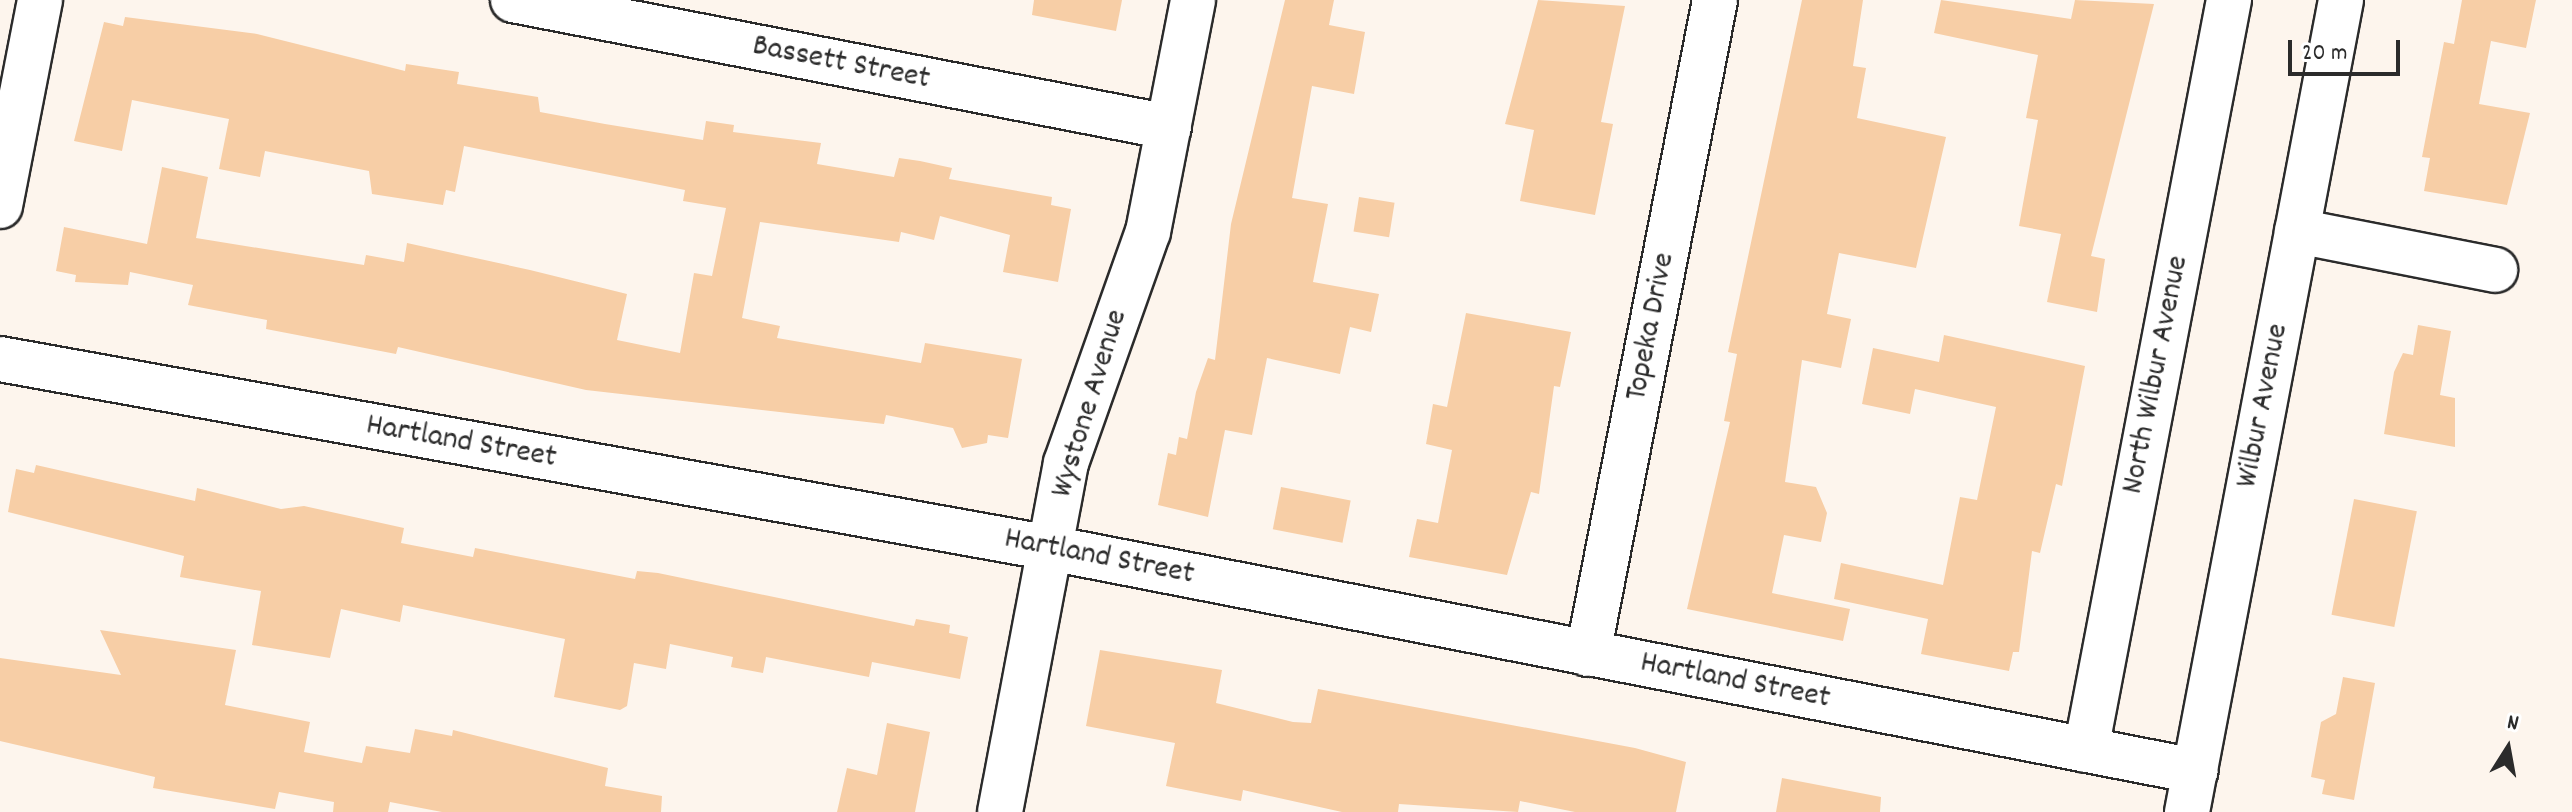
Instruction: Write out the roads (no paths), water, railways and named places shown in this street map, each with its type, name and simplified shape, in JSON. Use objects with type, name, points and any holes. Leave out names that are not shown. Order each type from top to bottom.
[{"type":"street","points":[[0,206],[40,0]]},
{"type":"street","name":"Bassett Street","points":[[513,0],[1169,127]]},
{"type":"street","name":"Wystone Avenue","points":[[1000,812],[1066,463],[1148,232],[1193,0]]},
{"type":"street","name":"Topeka Drive","points":[[1588,654],[1715,0]]},
{"type":"street","name":"North Wilbur Avenue","points":[[2086,750],[2229,0]]},
{"type":"street","name":"Wilbur Avenue","points":[[2191,792],[2341,0]]},
{"type":"street","points":[[2297,231],[2495,270]]},
{"type":"street","name":"Hartland Street","points":[[0,359],[1050,548],[2086,750],[2191,792]]}]
